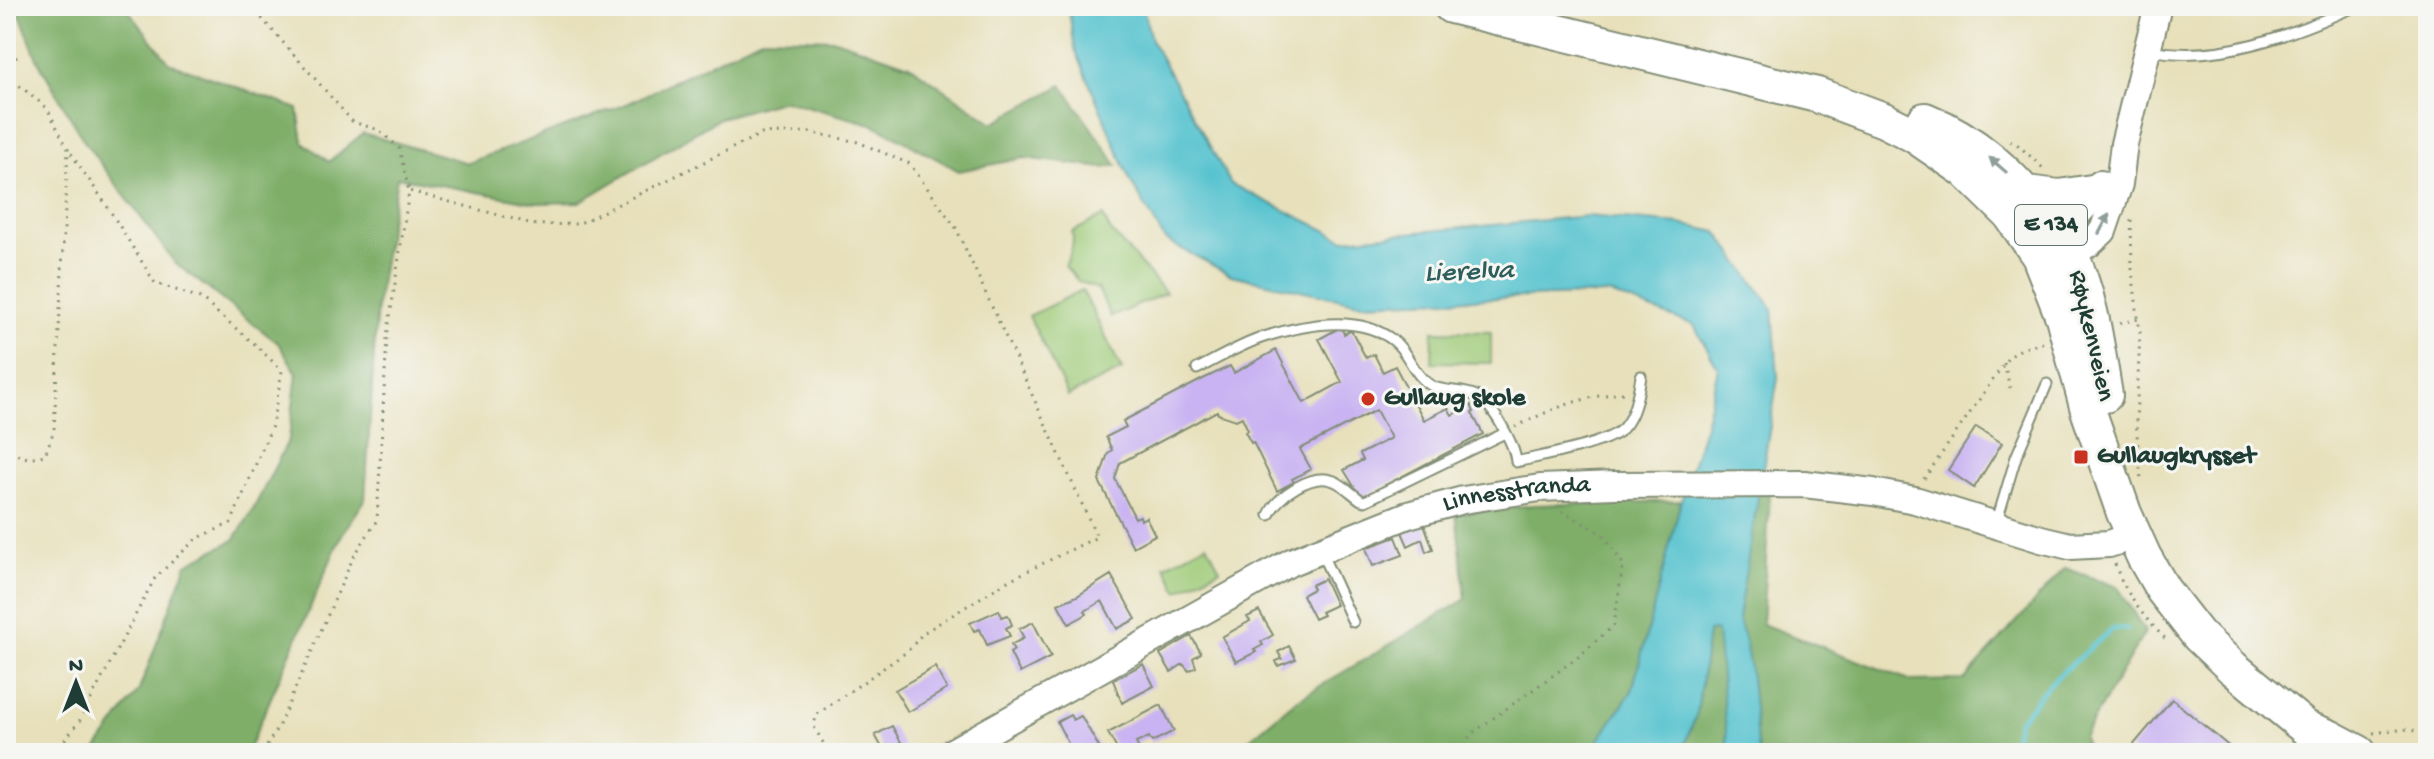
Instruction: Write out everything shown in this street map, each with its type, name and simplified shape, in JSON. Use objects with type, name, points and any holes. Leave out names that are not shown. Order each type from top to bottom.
[{"type":"highway","name":"Røykenveien","points":[[1451,6],[1817,95],[1886,107],[1941,126],[1989,157],[2026,193],[2086,298],[2107,406],[2130,490],[2134,536],[2163,590],[2199,636],[2317,741],[2329,737],[2364,743]]},
{"type":"highway","name":"Røykenveien","points":[[1817,95],[1884,120],[1914,135],[1965,170],[1997,199],[2023,230],[2055,247]]},
{"type":"highway","name":"E 134","points":[[2026,193],[2059,197],[2092,192]]},
{"type":"street","points":[[2055,247],[2090,243],[2103,231],[2119,184],[2124,144],[2158,6]]},
{"type":"street","points":[[2055,247],[2107,175],[2124,144]]},
{"type":"street","name":"Linnesstranda","points":[[950,753],[1291,562],[1408,515],[1463,500],[1540,488],[1804,484],[1915,500],[2070,546],[2109,544],[2134,536]]},
{"type":"lane","points":[[2147,49],[2180,55],[2225,50],[2283,34],[2357,6]]},
{"type":"lane","points":[[1197,369],[1263,338],[1292,330],[1346,324],[1373,329],[1397,343],[1422,379],[1433,386],[1475,395],[1489,407],[1515,452],[1516,462],[1607,439],[1621,431],[1638,393],[1641,376]]},
{"type":"lane","points":[[1996,524],[2016,457],[2047,384]]},
{"type":"lane","points":[[1269,515],[1281,500],[1304,484],[1320,479],[1337,482],[1356,498],[1365,501],[1505,433]]},
{"type":"lane","points":[[1319,549],[1353,622]]},
{"type":"path","points":[[251,6],[353,122],[379,130],[399,148],[409,191],[387,337],[377,520],[353,558],[280,723],[263,753]]},
{"type":"path","points":[[6,26],[16,58],[8,78],[47,108],[68,149],[155,283],[200,298],[282,371],[272,426],[231,523],[196,539],[155,578],[80,720],[55,753]]},
{"type":"path","points":[[409,191],[536,225],[578,224],[761,134],[808,132],[858,142],[910,164],[956,228],[1097,537],[1011,579],[923,633],[908,651],[816,715],[814,727],[829,753]]},
{"type":"path","points":[[1989,157],[2000,144],[2013,142],[2040,167],[2055,173]]},
{"type":"path","points":[[6,452],[28,458],[45,455],[54,430],[68,149]]},
{"type":"path","points":[[2130,490],[2136,423],[2139,319],[2132,269],[2131,219]]},
{"type":"path","points":[[2127,321],[2139,319]]},
{"type":"path","points":[[1916,490],[2004,363],[2014,354],[2037,344]]},
{"type":"path","points":[[2004,363],[2010,388]]},
{"type":"path","points":[[1505,433],[1558,406],[1606,394],[1638,393]]},
{"type":"path","points":[[1462,753],[1470,735],[1577,658],[1614,625],[1623,564],[1603,534],[1551,505]]},
{"type":"path","points":[[2364,743],[2408,729],[2428,735]]},
{"type":"green space","points":[[17,6],[125,6],[170,63],[298,109],[303,142],[329,162],[363,133],[468,163],[629,103],[763,37],[835,39],[909,65],[993,123],[1062,85],[1117,165],[1104,168],[1024,158],[959,171],[875,125],[784,100],[720,118],[580,202],[536,203],[397,177],[377,304],[365,500],[341,536],[247,753],[94,753],[139,690],[187,564],[234,540],[254,508],[289,439],[297,373],[278,343],[175,263],[84,141],[37,59]]},
{"type":"green space","points":[[1103,216],[1109,229],[1166,293],[1111,317],[1098,289],[1078,281],[1065,266],[1072,245],[1072,232]]},
{"type":"green space","points":[[1082,290],[1122,370],[1068,396],[1029,316]]},
{"type":"green space","points":[[1433,331],[1491,332],[1491,363],[1432,362]]},
{"type":"green space","points":[[1758,493],[1770,494],[1762,624],[1912,681],[1964,680],[2065,568],[2118,587],[2145,632],[2083,737],[2088,753],[1758,753],[1751,679],[1738,618]]},
{"type":"green space","points":[[1681,501],[1632,691],[1590,753],[1288,753],[1287,741],[1246,742],[1295,701],[1466,599],[1456,514],[1533,505]]},
{"type":"green space","points":[[1207,544],[1220,569],[1178,591],[1165,566]]},
{"type":"green space","points":[[1718,631],[1728,753],[1681,753],[1697,713],[1708,632]]},
{"type":"green space","points":[[1246,742],[1246,753],[1226,753]]},
{"type":"water","name":"Lierelva","points":[[1068,6],[1143,6],[1151,40],[1231,184],[1344,239],[1587,216],[1680,224],[1717,232],[1773,309],[1778,378],[1738,618],[1750,668],[1758,753],[1728,753],[1717,631],[1708,632],[1697,713],[1681,753],[1590,753],[1632,691],[1681,501],[1706,421],[1718,368],[1694,325],[1610,294],[1360,303],[1231,275],[1165,240],[1130,180],[1075,49]]},
{"type":"building","points":[[1341,327],[1344,334],[1351,330],[1366,358],[1374,354],[1383,372],[1395,366],[1424,420],[1448,408],[1452,415],[1471,405],[1483,434],[1361,498],[1344,470],[1363,460],[1360,454],[1391,438],[1376,410],[1300,449],[1311,469],[1277,491],[1245,432],[1248,430],[1242,417],[1236,420],[1217,411],[1120,463],[1115,479],[1135,518],[1140,516],[1141,520],[1146,517],[1155,535],[1133,547],[1099,481],[1108,453],[1112,450],[1106,437],[1126,427],[1123,421],[1201,380],[1230,366],[1234,373],[1276,350],[1304,403],[1342,382],[1319,339]]},
{"type":"building","points":[[1976,427],[2002,443],[1974,488],[1948,470]]},
{"type":"building","points":[[1424,524],[1433,549],[1426,552],[1422,539],[1408,546],[1402,532]]},
{"type":"building","points":[[1396,537],[1403,555],[1373,566],[1366,548]]},
{"type":"building","points":[[1111,575],[1136,619],[1117,629],[1102,601],[1069,624],[1058,604]]},
{"type":"building","points":[[1324,579],[1336,605],[1314,619],[1302,595],[1313,589],[1311,585]]},
{"type":"building","points":[[999,610],[1002,617],[1008,615],[1012,625],[1006,628],[1010,636],[987,645],[980,629],[974,631],[970,623]]},
{"type":"building","points":[[1259,611],[1273,635],[1261,642],[1263,645],[1254,650],[1256,652],[1236,662],[1222,637],[1250,621],[1247,617]]},
{"type":"building","points":[[1033,622],[1051,657],[1020,673],[1010,653],[1014,650],[1011,645],[1024,638],[1019,629]]},
{"type":"building","points":[[1191,636],[1201,653],[1193,658],[1196,667],[1189,671],[1183,664],[1171,672],[1160,654]]},
{"type":"building","points":[[1289,646],[1296,659],[1278,666],[1276,661],[1282,659],[1278,652]]},
{"type":"building","points":[[1143,664],[1154,686],[1122,703],[1113,680]]},
{"type":"building","points":[[935,667],[947,689],[908,712],[895,690]]},
{"type":"building","points":[[2172,699],[2237,753],[2135,753],[2130,749]]},
{"type":"building","points":[[1161,705],[1174,731],[1152,742],[1149,737],[1136,743],[1139,749],[1119,753],[1108,733]]},
{"type":"building","points":[[1070,715],[1073,720],[1081,716],[1099,747],[1089,753],[1073,753],[1057,722]]},
{"type":"building","points":[[892,726],[903,746],[885,753],[875,735]]},
{"type":"waterway","points":[[2011,753],[2018,722],[2049,684],[2112,629],[2127,629]]},
{"type":"place","name":"Gullaug skole","points":[[1368,399]]},
{"type":"place","name":"Gullaugkrysset","points":[[2081,457]]}]
